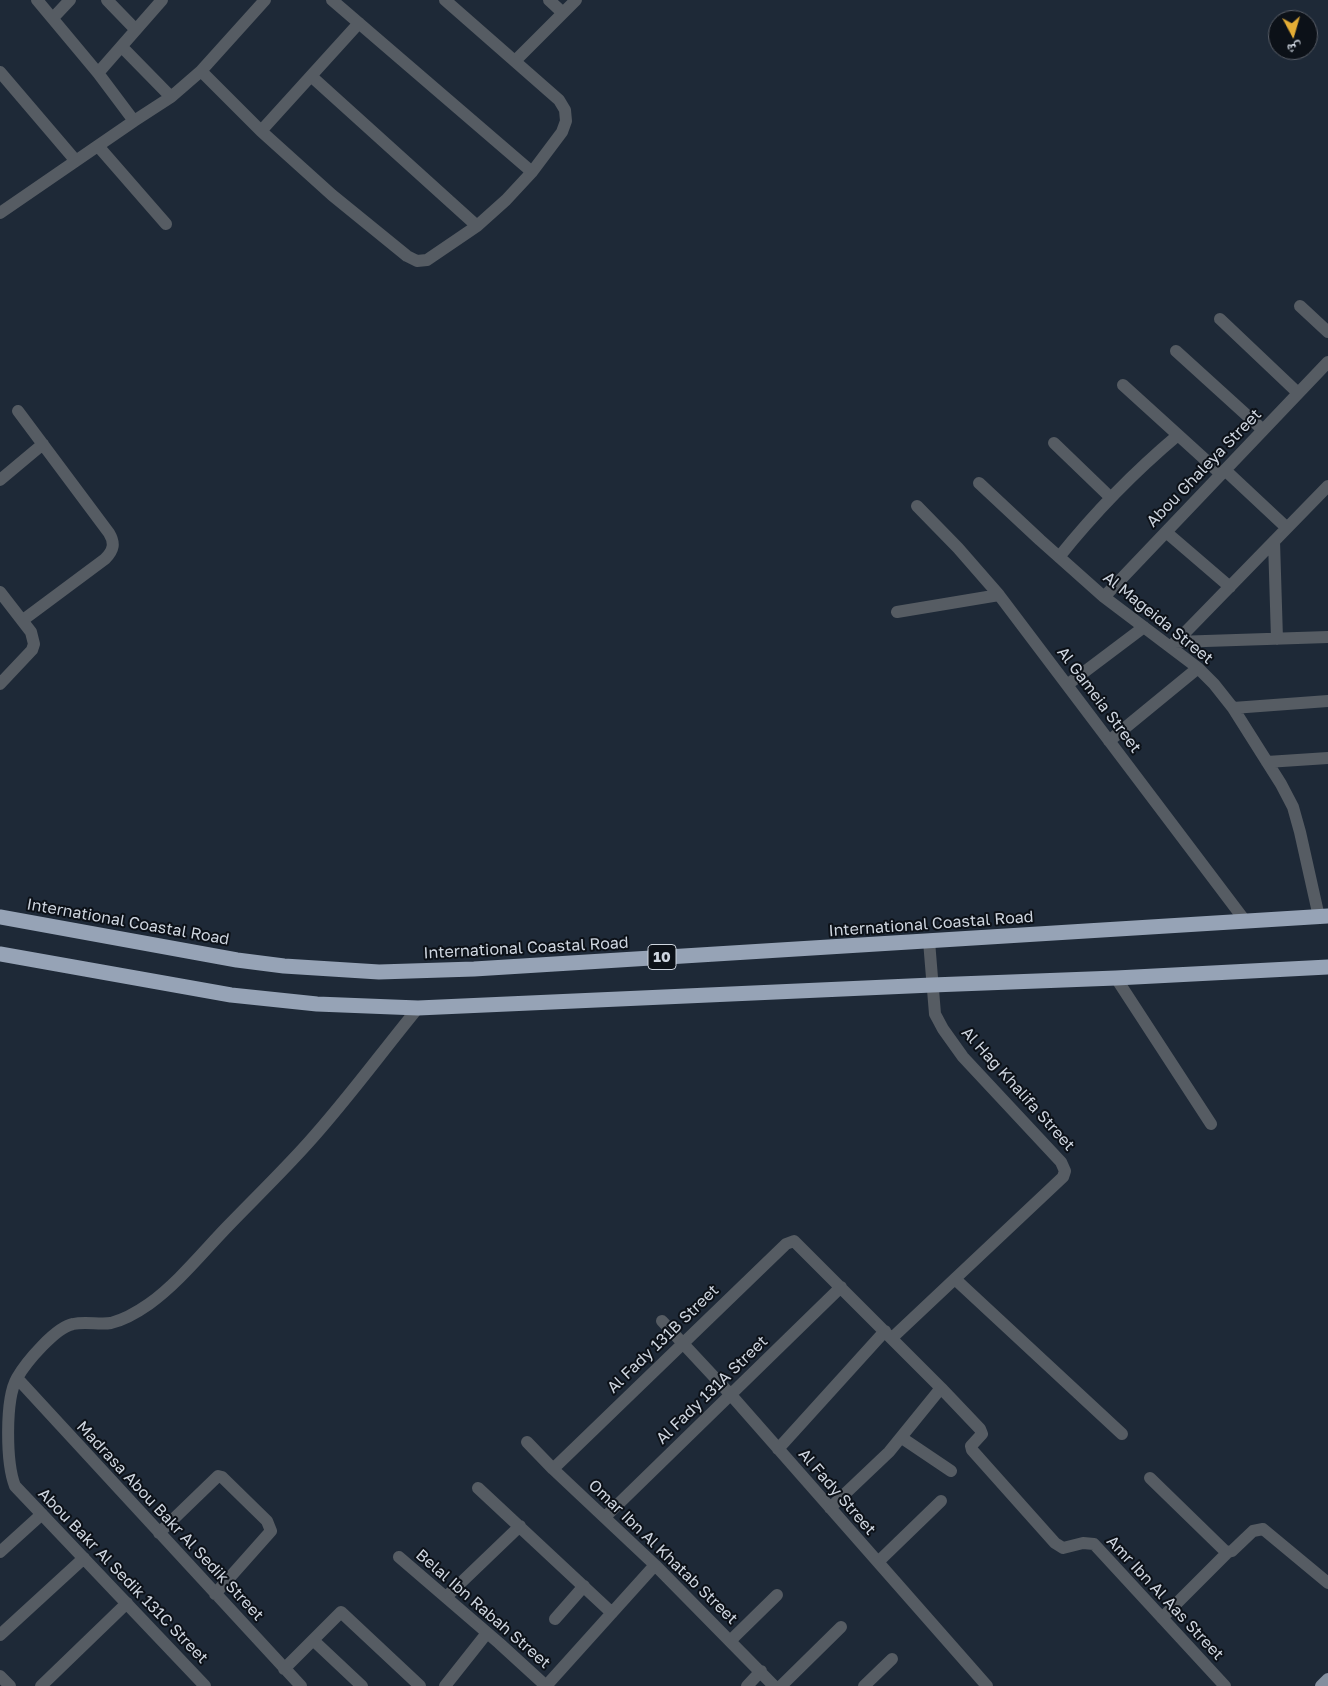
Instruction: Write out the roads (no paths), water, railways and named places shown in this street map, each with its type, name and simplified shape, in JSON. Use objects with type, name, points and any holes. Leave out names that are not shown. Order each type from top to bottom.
[{"type":"highway","name":"International Coastal Road","points":[[0,917],[237,960],[331,970],[379,972],[474,969],[1324,916]]},
{"type":"highway","points":[[0,954],[231,995],[317,1004],[418,1008],[1328,967]]},
{"type":"main road","points":[[1321,1686],[1328,1679]]},
{"type":"street","points":[[37,0],[98,73],[134,121]]},
{"type":"street","points":[[52,18],[70,0]]},
{"type":"street","points":[[108,0],[136,30]]},
{"type":"street","points":[[98,73],[162,0]]},
{"type":"street","points":[[0,213],[134,121],[171,98],[201,71],[266,0]]},
{"type":"street","points":[[332,0],[532,172]]},
{"type":"street","points":[[201,71],[261,131],[332,195],[412,258],[417,261],[427,260],[477,226],[506,200],[532,172],[562,132],[566,121],[565,110],[559,100],[445,0]]},
{"type":"street","points":[[549,0],[563,13]]},
{"type":"street","points":[[515,61],[576,0]]},
{"type":"street","points":[[261,131],[359,23]]},
{"type":"street","points":[[122,47],[171,98]]},
{"type":"street","points":[[0,72],[76,161]]},
{"type":"street","points":[[311,76],[477,226]]},
{"type":"street","points":[[98,146],[166,224]]},
{"type":"street","points":[[1300,306],[1328,332]]},
{"type":"street","points":[[1220,319],[1298,393]]},
{"type":"street","points":[[1176,351],[1264,430]]},
{"type":"street","name":"Abou Ghaleya Street","points":[[1104,597],[1328,362]]},
{"type":"street","points":[[1124,385],[1178,435],[1287,528]]},
{"type":"street","points":[[18,411],[108,533],[112,539],[113,546],[110,554],[105,559],[23,620]]},
{"type":"street","points":[[1059,557],[1110,497],[1178,435]]},
{"type":"street","points":[[1054,443],[1110,497]]},
{"type":"street","points":[[0,480],[43,444]]},
{"type":"street","name":"Al Mageida Street","points":[[979,483],[1104,597],[1144,627],[1173,644],[1214,684],[1233,708],[1281,784],[1300,832],[1324,916]]},
{"type":"street","points":[[1173,644],[1328,486]]},
{"type":"street","name":"Al Gameia Street","points":[[917,506],[958,548],[998,595],[1246,922]]},
{"type":"street","points":[[1166,532],[1230,586]]},
{"type":"street","points":[[1274,541],[1277,639]]},
{"type":"street","points":[[0,592],[23,620],[34,638],[32,650],[0,684]]},
{"type":"street","points":[[897,612],[998,595]]},
{"type":"street","points":[[1067,685],[1144,627]]},
{"type":"street","points":[[1173,644],[1328,637]]},
{"type":"street","points":[[1110,741],[1198,668]]},
{"type":"street","points":[[1233,708],[1328,700]]},
{"type":"street","points":[[1267,762],[1328,758]]},
{"type":"street","name":"Al Hag Khalifa Street","points":[[778,1449],[888,1334],[955,1278],[1063,1177],[1065,1168],[1061,1162],[963,1058],[935,1014],[929,941]]},
{"type":"street","points":[[1116,978],[1210,1124]]},
{"type":"street","points":[[17,1378],[52,1336],[61,1329],[73,1324],[111,1323],[124,1318],[148,1305],[176,1280],[309,1142],[418,1008]]},
{"type":"street","name":"Al Fady 131B Street","points":[[553,1469],[786,1244],[792,1241],[798,1244]]},
{"type":"street","name":"Amr Ibn Al Aas Street","points":[[798,1244],[982,1431],[971,1446],[972,1450],[1056,1543],[1063,1548],[1087,1542],[1094,1544],[1226,1686]]},
{"type":"street","points":[[955,1278],[1122,1434]]},
{"type":"street","name":"Al Fady 131A Street","points":[[605,1517],[841,1287]]},
{"type":"street","name":"Al Fady Street","points":[[662,1321],[731,1394],[987,1686]]},
{"type":"street","name":"Abou Bakr Al Sedik 131C Street","points":[[17,1378],[8,1420],[11,1472],[17,1489],[205,1686]]},
{"type":"street","name":"Madrasa Abou Bakr Al Sedik Street","points":[[17,1378],[301,1686]]},
{"type":"street","points":[[830,1508],[902,1438],[941,1388]]},
{"type":"street","points":[[902,1438],[951,1471]]},
{"type":"street","name":"Omar Ibn Al Khatab Street","points":[[527,1442],[553,1469],[656,1565],[774,1686]]},
{"type":"street","points":[[159,1533],[216,1477],[222,1477],[267,1521],[271,1530],[215,1594]]},
{"type":"street","points":[[1150,1478],[1228,1552]]},
{"type":"street","points":[[478,1488],[612,1613]]},
{"type":"street","points":[[878,1562],[941,1501]]},
{"type":"street","points":[[0,1552],[42,1514]]},
{"type":"street","points":[[446,1596],[520,1526]]},
{"type":"street","points":[[1162,1618],[1228,1552],[1232,1551],[1253,1531],[1263,1529],[1328,1583]]},
{"type":"street","name":"Belal Ibn Rabah Street","points":[[399,1557],[446,1596],[546,1686]]},
{"type":"street","points":[[0,1635],[84,1558]]},
{"type":"street","points":[[546,1686],[656,1565]]},
{"type":"street","points":[[555,1619],[584,1586]]},
{"type":"street","points":[[730,1641],[777,1596]]},
{"type":"street","points":[[40,1686],[127,1603]]},
{"type":"street","points":[[284,1669],[341,1612],[420,1686]]},
{"type":"street","points":[[781,1686],[841,1627]]},
{"type":"street","points":[[445,1686],[487,1632]]},
{"type":"street","points":[[313,1640],[362,1686]]},
{"type":"street","points":[[864,1686],[892,1659]]},
{"type":"street","points":[[747,1686],[760,1671]]},
{"type":"street","points":[[0,1676],[10,1686]]}]
